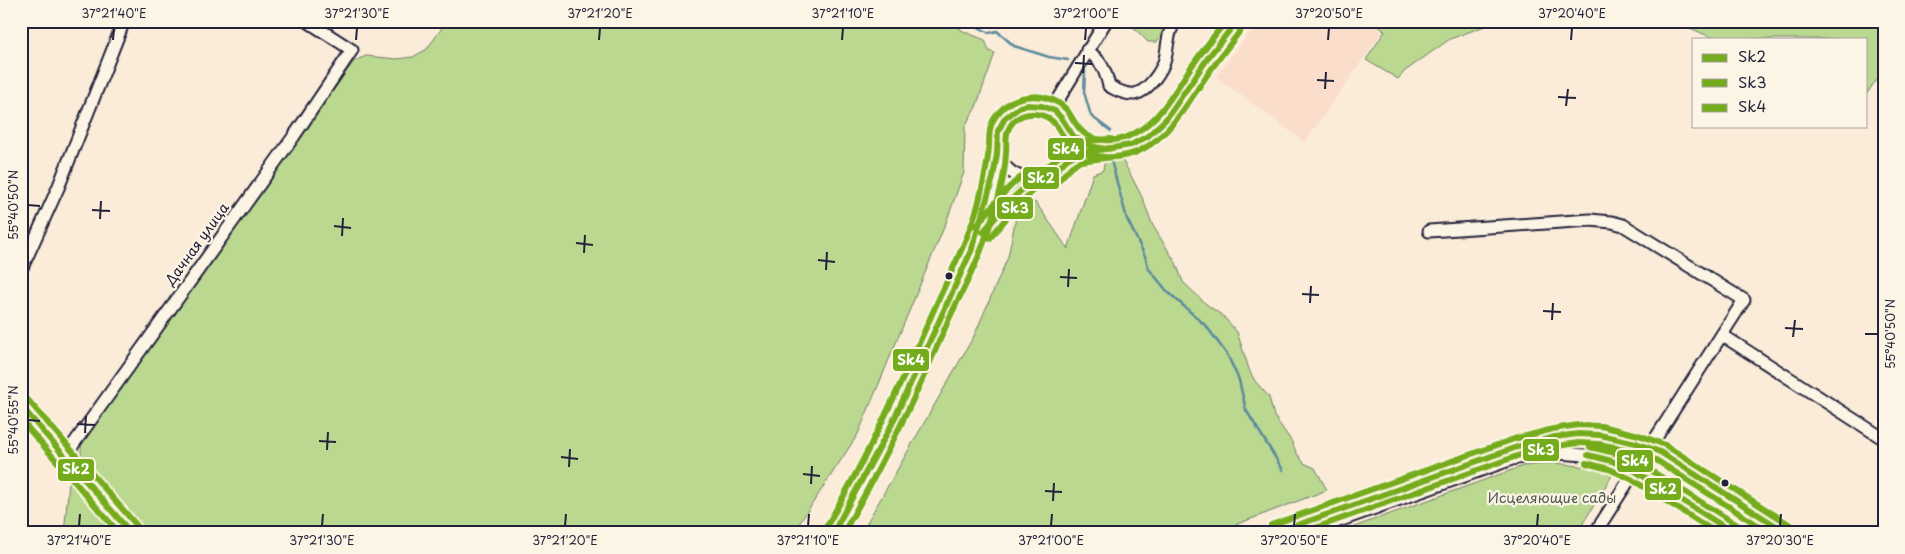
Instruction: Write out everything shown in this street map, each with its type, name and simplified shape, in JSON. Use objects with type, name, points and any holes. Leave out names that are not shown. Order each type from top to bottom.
[{"type":"street","points":[[21,270],[58,188],[124,21]]},
{"type":"street","name":"Дачная улица","points":[[65,456],[294,136],[352,50],[307,21]]},
{"type":"street","points":[[1052,110],[1106,21]]},
{"type":"street","points":[[1087,50],[1099,60],[1106,70],[1109,86],[1121,92],[1135,94],[1146,87],[1159,74],[1165,60],[1168,39],[1174,21]]},
{"type":"street","points":[[1066,159],[1097,148],[1128,146],[1137,143],[1152,133],[1174,109],[1202,67],[1237,21]]},
{"type":"street","points":[[1042,106],[1052,110],[1060,116],[1069,132],[1071,141],[1066,159],[1056,171],[1046,177],[1035,179],[1023,178],[1003,164],[998,154],[997,132],[1002,121],[1020,107],[1042,106]]},
{"type":"street","points":[[1069,132],[1077,139],[1097,148]]},
{"type":"street","points":[[833,533],[879,452],[910,388],[975,242],[990,196],[998,154]]},
{"type":"street","points":[[975,242],[1003,207],[1035,179]]},
{"type":"street","points":[[1429,231],[1590,220],[1612,222],[1623,225],[1744,300],[1595,533]]},
{"type":"street","points":[[1722,335],[1884,439]]},
{"type":"street","points":[[21,406],[131,533]]},
{"type":"street","points":[[1274,533],[1518,447],[1556,437],[1578,434],[1622,439],[1660,452],[1787,533]]},
{"type":"street","points":[[1305,533],[1512,459],[1539,454],[1578,454],[1604,458],[1635,471],[1734,533]]},
{"type":"shaded area","points":[[1258,21],[1368,21],[1382,32],[1305,142],[1216,77]]},
{"type":"green space","points":[[447,21],[948,21],[965,32],[985,40],[989,51],[995,53],[976,107],[965,126],[964,172],[947,220],[858,434],[793,533],[146,533],[83,460],[81,443],[354,61],[366,56],[397,59],[413,57],[427,49]]},
{"type":"green space","points":[[1127,21],[1163,21],[1165,26],[1157,42],[1148,42]]},
{"type":"green space","points":[[1371,21],[1884,21],[1884,68],[1868,92],[1868,38],[1713,38],[1690,28],[1674,25],[1521,22],[1493,23],[1450,39],[1405,71],[1398,79],[1366,60],[1385,31]]},
{"type":"green space","points":[[1115,157],[1122,160],[1128,170],[1142,197],[1153,226],[1176,263],[1183,282],[1206,304],[1223,316],[1237,332],[1250,372],[1269,397],[1274,416],[1292,442],[1296,452],[1304,463],[1315,468],[1327,490],[1214,533],[861,533],[974,336],[1008,257],[1017,212],[1023,199],[1036,203],[1068,249],[1093,174],[1103,170],[1105,159]]},
{"type":"green space","points":[[1579,439],[1601,441],[1633,448],[1635,455],[1631,460],[1627,461],[1538,450],[1538,448],[1563,441]]},
{"type":"green space","name":"Исцеляющие сады","points":[[1555,463],[1595,468],[1613,474],[1577,533],[1337,533],[1523,466]]},
{"type":"green space","points":[[74,482],[118,533],[64,533],[69,483]]},
{"type":"waterway","points":[[968,21],[989,33],[997,31],[1014,46],[1049,57],[1068,60]]},
{"type":"waterway","points":[[1085,71],[1084,92],[1091,116],[1111,131]]},
{"type":"waterway","points":[[1110,157],[1127,219],[1145,256],[1149,269],[1167,291],[1207,327],[1228,356],[1239,380],[1246,410],[1283,470]]},
{"type":"transit line","name":"Sk4","points":[[825,529],[882,423],[963,246],[978,205],[986,169],[991,127],[996,116],[1008,104],[1016,100],[1024,97],[1042,97],[1059,103],[1066,109],[1079,128],[1091,137],[1106,140],[1121,139],[1144,127],[1159,113],[1226,21]]},
{"type":"transit line","name":"Sk2","points":[[833,533],[891,426],[972,249],[993,178],[998,131],[1005,118],[1020,107],[1027,105],[1042,106],[1055,111],[1073,136],[1089,146],[1106,149],[1131,145],[1148,136],[1166,119],[1210,55],[1237,21]]},
{"type":"transit line","name":"Sk3","points":[[843,533],[899,429],[976,262],[992,220],[1001,187],[1007,136],[1014,121],[1019,117],[1030,114],[1046,117],[1055,124],[1071,145],[1088,154],[1116,157],[1134,153],[1153,143],[1184,110],[1244,26]]},
{"type":"transit line","name":"Sk4","points":[[976,226],[1004,192],[1024,175],[1046,167],[1063,151],[1074,145],[1111,139]]},
{"type":"transit line","name":"Sk2","points":[[983,232],[1008,203],[1029,183],[1054,173],[1067,159],[1078,153],[1112,148]]},
{"type":"transit line","name":"Sk3","points":[[990,238],[1014,209],[1034,190],[1058,181],[1072,166],[1081,161],[1113,157]]},
{"type":"transit line","name":"Sk4","points":[[28,400],[138,527]]},
{"type":"transit line","name":"Sk2","points":[[21,406],[131,533]]},
{"type":"transit line","name":"Sk3","points":[[21,420],[119,533]]},
{"type":"transit line","name":"Sk4","points":[[1271,525],[1514,439],[1578,425],[1601,426],[1639,435],[1665,445],[1792,526]]},
{"type":"transit line","name":"Sk2","points":[[1275,533],[1517,447],[1555,437],[1578,434],[1600,435],[1636,443],[1660,452],[1787,533]]},
{"type":"transit line","name":"Sk3","points":[[1301,533],[1520,455],[1578,443],[1599,444],[1634,451],[1656,460],[1770,533]]},
{"type":"transit line","name":"Sk4","points":[[1590,447],[1615,453],[1639,463],[1739,526]]},
{"type":"transit line","name":"Sk2","points":[[1588,455],[1612,461],[1635,471],[1734,533]]},
{"type":"transit line","name":"Sk3","points":[[1586,463],[1609,469],[1631,479],[1717,533]]}]
